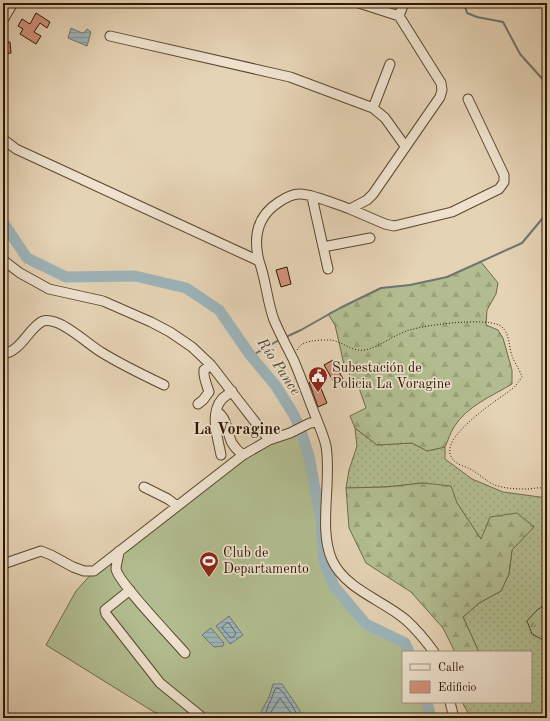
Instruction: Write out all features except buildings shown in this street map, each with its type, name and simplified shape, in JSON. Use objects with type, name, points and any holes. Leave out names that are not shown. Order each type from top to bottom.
[{"type":"street","points":[[3,20],[13,3]]},
{"type":"street","points":[[350,209],[367,200],[373,194],[440,97],[442,90],[441,83],[399,16],[359,3]]},
{"type":"street","points":[[399,16],[404,3]]},
{"type":"street","points":[[110,36],[290,77],[373,108],[385,118],[405,146]]},
{"type":"street","points":[[373,108],[390,64]]},
{"type":"street","points":[[433,651],[406,620],[348,581],[338,570],[332,560],[328,548],[326,531],[328,473],[326,452],[320,426],[314,423],[294,362],[275,321],[256,250],[258,228],[269,208],[286,198],[300,194],[312,196],[394,226],[452,212],[498,189],[504,182],[504,175],[468,99]]},
{"type":"street","points":[[3,139],[16,149],[259,261]]},
{"type":"street","points":[[312,196],[328,269]]},
{"type":"street","points":[[323,247],[370,238]]},
{"type":"street","points":[[3,260],[20,273],[49,289],[103,301],[151,322],[192,346],[211,365],[269,440]]},
{"type":"street","points":[[3,354],[16,348],[39,323],[44,321],[55,322],[70,330],[101,352],[164,385]]},
{"type":"street","points":[[198,404],[209,392],[207,382],[203,374],[204,370],[211,365]]},
{"type":"street","points":[[221,455],[215,418],[216,412],[222,399],[232,391]]},
{"type":"street","points":[[216,412],[221,414],[236,450],[243,454]]},
{"type":"street","points":[[3,564],[41,551],[51,554],[73,567],[84,571],[94,571],[243,454],[269,440],[314,423]]},
{"type":"street","points":[[144,487],[168,499],[177,506]]},
{"type":"street","points":[[119,551],[116,569],[119,577],[185,653]]},
{"type":"street","points":[[130,590],[105,610],[106,614],[160,683],[203,718]]},
{"type":"street","points":[[450,703],[454,718]]},
{"type":"path","points":[[296,350],[302,344],[308,342],[330,340],[358,350],[371,349],[403,332],[425,326],[482,321],[492,322],[501,326],[508,334],[513,358],[522,377],[514,388],[484,408],[468,422],[452,442],[449,449],[450,454],[452,458],[460,464],[471,469],[496,486],[515,489],[547,489]]},
{"type":"path","points":[[547,603],[536,611],[527,621],[532,634],[547,642]]},
{"type":"green space","points":[[481,262],[498,283],[496,294],[487,310],[486,325],[498,330],[503,338],[512,370],[512,384],[480,402],[466,413],[454,427],[445,447],[427,451],[412,443],[377,445],[355,428],[350,416],[366,408],[358,385],[345,369],[335,325],[328,314],[381,288],[410,285],[447,277]]},
{"type":"green space","name":"Club de Departamento","points":[[300,428],[309,456],[321,520],[324,560],[334,586],[366,624],[405,643],[409,651],[402,651],[402,703],[427,703],[431,718],[173,718],[154,712],[46,645],[76,591],[94,571],[243,455]]},
{"type":"green space","points":[[355,428],[377,445],[412,443],[427,451],[445,447],[445,459],[472,479],[503,492],[547,498],[547,603],[536,611],[532,634],[547,642],[547,718],[471,718],[463,703],[532,703],[532,651],[479,651],[463,617],[479,603],[501,591],[509,574],[512,550],[534,526],[481,539],[457,503],[423,483],[386,487],[346,488],[349,470],[357,446]]},
{"type":"green space","points":[[423,483],[451,486],[457,503],[481,539],[490,517],[517,513],[534,527],[512,550],[509,574],[501,591],[479,603],[463,617],[479,651],[454,651],[443,628],[411,592],[366,563],[349,528],[346,488],[386,487]]},
{"type":"green space","points":[[547,603],[547,642],[532,634],[527,621],[536,611]]},
{"type":"water","points":[[71,28],[82,33],[87,29],[91,32],[87,46],[68,38]]},
{"type":"water","points":[[229,616],[243,635],[230,644],[216,626]]},
{"type":"water","points":[[211,628],[224,643],[223,646],[214,647],[202,635]]},
{"type":"water","points":[[273,684],[282,684],[299,709],[303,718],[261,718],[262,710],[269,697]]},
{"type":"waterway","points":[[464,3],[467,13],[477,17],[503,22],[520,54],[547,84]]},
{"type":"waterway","points":[[286,337],[381,288],[410,285],[447,277],[522,243],[547,213]]},
{"type":"waterway","name":"Río Pance","points":[[3,222],[27,258],[66,277],[135,276],[186,288],[219,310],[251,356],[276,386],[294,415],[300,428],[309,456],[321,520],[324,561],[334,586],[366,624],[405,643],[409,651]]},
{"type":"waterway","points":[[251,356],[279,340]]},
{"type":"waterway","name":"Río Pance","points":[[427,703],[431,718]]},
{"type":"place","name":"Subestación de Policia La Voragine","points":[[318,393]]},
{"type":"place","name":"Club de Departamento","points":[[209,578]]},
{"type":"district","name":"La Voragine","points":[[237,430]]}]
